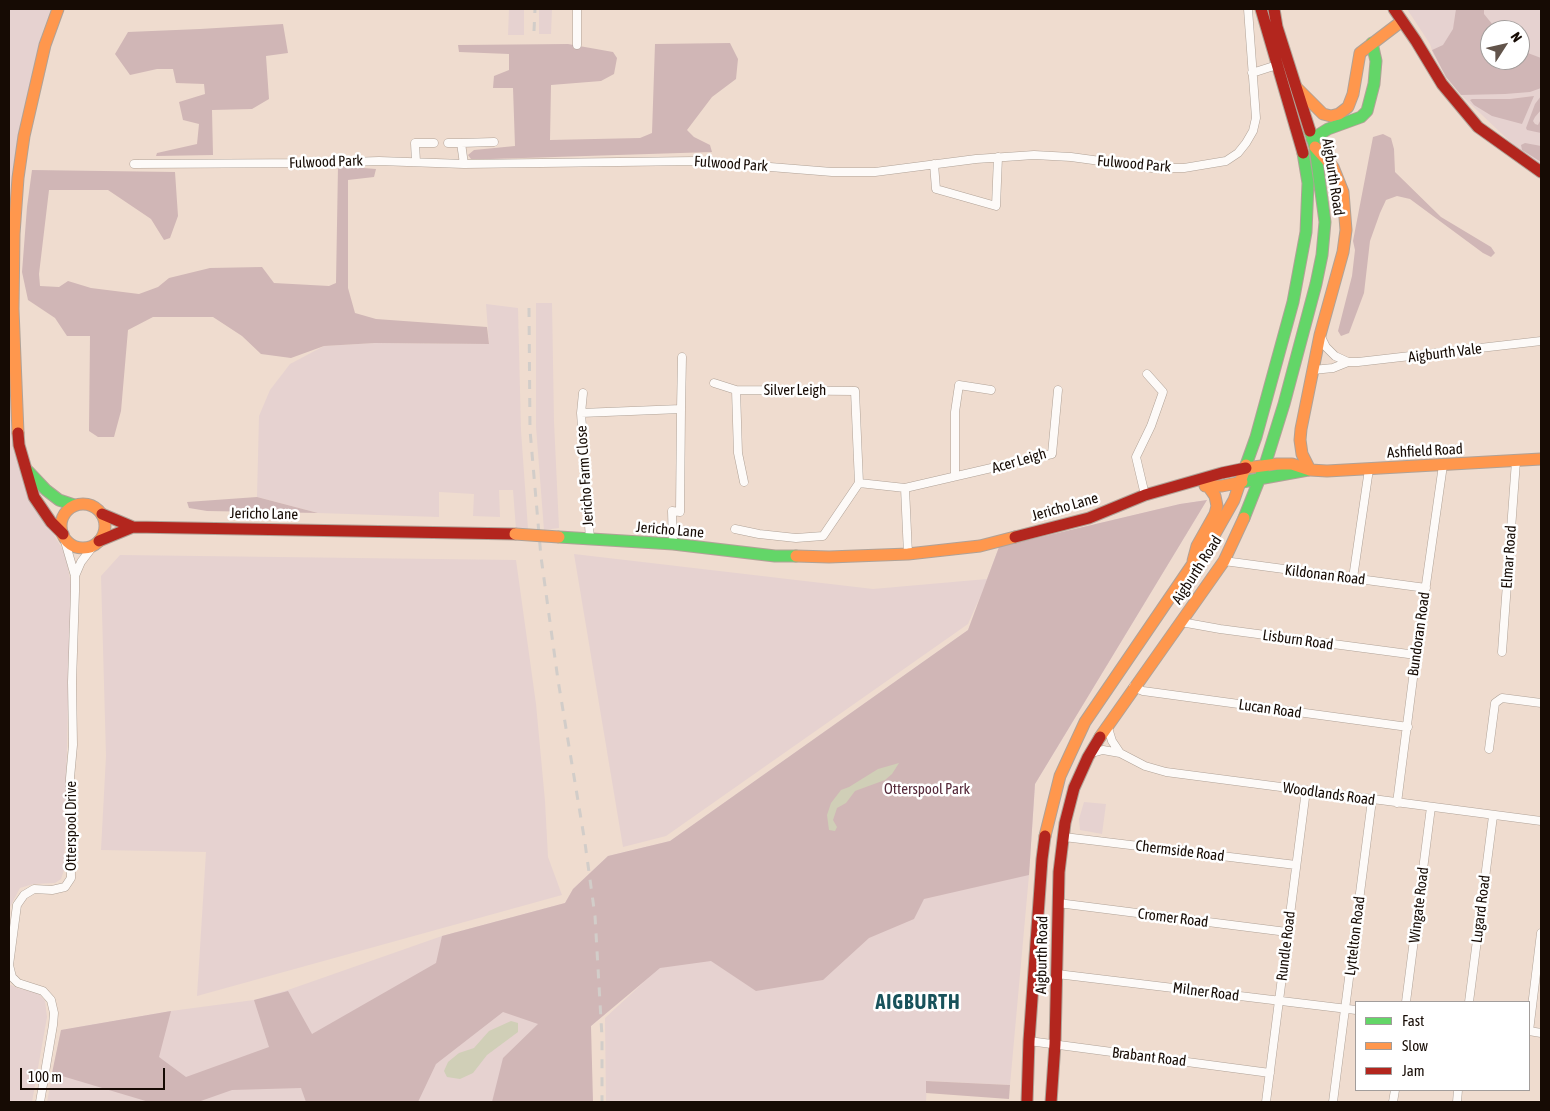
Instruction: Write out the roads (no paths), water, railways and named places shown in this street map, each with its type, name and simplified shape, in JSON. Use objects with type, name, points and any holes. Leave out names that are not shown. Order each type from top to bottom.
[{"type":"main road","points":[[26,468],[36,481],[59,500],[74,505],[88,504],[102,514],[105,528],[103,535],[96,543],[87,547],[74,546],[51,522],[34,497],[30,486],[20,445],[16,418],[13,300],[16,197],[24,136],[33,91],[45,45],[58,9]]},
{"type":"main road","name":"Aigburth Road","points":[[1027,1102],[1029,1041],[1042,859],[1046,829],[1060,776],[1073,746],[1090,715],[1192,565],[1212,539],[1234,500],[1242,482],[1256,437],[1293,302],[1302,256],[1308,209],[1308,183],[1304,155],[1261,9]]},
{"type":"main road","name":"Aigburth Road","points":[[1051,1102],[1055,1044],[1059,872],[1065,823],[1074,788],[1088,757],[1108,723],[1224,561],[1248,510],[1265,466],[1306,328],[1322,255],[1325,222],[1313,143],[1277,27],[1274,9]]},
{"type":"main road","points":[[1394,9],[1442,84],[1478,127],[1541,172]]},
{"type":"main road","points":[[1297,88],[1323,114],[1331,116],[1339,114],[1348,107],[1354,94],[1360,53],[1402,21]]},
{"type":"main road","points":[[1310,470],[1302,454],[1300,440],[1320,335],[1343,252],[1346,230],[1343,192],[1334,167],[1313,143],[1328,129],[1361,117],[1367,111],[1372,100],[1376,61],[1372,43]]},
{"type":"main road","name":"Ashfield Road","points":[[1260,477],[1310,470],[1327,471],[1443,466],[1541,459]]},
{"type":"main road","name":"Ashfield Road","points":[[1246,468],[1292,464],[1310,470]]},
{"type":"main road","points":[[1246,468],[1260,477]]},
{"type":"main road","name":"Jericho Lane","points":[[102,514],[133,527],[515,534],[673,544],[775,556],[829,557],[908,554],[980,546],[1089,518],[1144,495],[1246,468]]},
{"type":"main road","points":[[1194,482],[1208,486],[1242,482],[1260,477]]},
{"type":"main road","points":[[1192,565],[1197,546],[1215,514],[1217,506],[1215,496],[1208,486]]},
{"type":"main road","points":[[63,536],[61,521],[68,509],[74,505]]},
{"type":"main road","name":"Jericho Lane","points":[[96,543],[133,527]]},
{"type":"street","points":[[577,9],[577,45]]},
{"type":"street","name":"Fulwood Park","points":[[134,164],[379,161],[464,164],[696,161],[832,172],[875,172],[998,157],[1034,155],[1070,157],[1152,168],[1184,168],[1226,161],[1238,153],[1253,131],[1256,118],[1248,9]]},
{"type":"street","points":[[1252,73],[1277,65]]},
{"type":"street","points":[[448,143],[494,142]]},
{"type":"street","points":[[416,162],[415,143],[434,144]]},
{"type":"street","points":[[461,143],[464,164]]},
{"type":"street","points":[[934,164],[936,190],[996,206],[998,157]]},
{"type":"street","points":[[1320,335],[1330,352],[1348,362]]},
{"type":"street","name":"Aigburth Vale","points":[[1313,370],[1333,368],[1348,362],[1388,360],[1541,340]]},
{"type":"street","points":[[673,544],[672,511],[682,357]]},
{"type":"street","points":[[1144,495],[1136,457],[1151,426],[1163,392],[1147,374]]},
{"type":"street","points":[[714,383],[736,390],[738,453],[744,482]]},
{"type":"street","points":[[955,476],[955,412],[959,386],[991,390]]},
{"type":"street","name":"Silver Leigh","points":[[736,390],[855,391],[859,483]]},
{"type":"street","name":"Acer Leigh","points":[[905,488],[1052,454],[1058,390]]},
{"type":"street","name":"Jericho Farm Close","points":[[583,393],[581,413],[590,539]]},
{"type":"street","name":"Jericho Farm Close","points":[[581,413],[680,409]]},
{"type":"street","name":"Elmar Road","points":[[1502,652],[1516,461]]},
{"type":"street","name":"Bundoran Road","points":[[1397,803],[1443,466]]},
{"type":"street","points":[[1354,578],[1369,469]]},
{"type":"street","points":[[735,529],[796,538],[823,536],[859,483],[905,488],[908,554]]},
{"type":"street","name":"Otterspool Drive","points":[[40,1102],[54,1013],[51,1000],[43,991],[18,983],[12,977],[9,965],[17,905],[24,895],[34,890],[52,890],[65,887],[71,878],[70,778],[73,745],[72,682],[75,576],[63,536]]},
{"type":"street","name":"Otterspool Drive","points":[[75,576],[81,562],[96,543]]},
{"type":"street","name":"Kildonan Road","points":[[1224,561],[1426,588]]},
{"type":"street","name":"Lisburn Road","points":[[1181,622],[1220,629],[1416,655]]},
{"type":"street","name":"Lucan Road","points":[[1133,687],[1143,691],[1408,727]]},
{"type":"street","points":[[1489,749],[1495,702],[1502,698],[1541,703]]},
{"type":"street","points":[[1108,723],[1108,730],[1120,753]]},
{"type":"street","name":"Woodlands Road","points":[[1088,757],[1091,753],[1099,750],[1120,753],[1145,766],[1166,772],[1541,821]]},
{"type":"street","name":"Rundle Road","points":[[1266,1102],[1306,790]]},
{"type":"street","name":"Lyttelton Road","points":[[1333,1102],[1372,800]]},
{"type":"street","name":"Wingate Road","points":[[1406,1001],[1431,807]]},
{"type":"street","name":"Lugard Road","points":[[1469,1001],[1493,816]]},
{"type":"street","name":"Chermside Road","points":[[1064,837],[1296,865]]},
{"type":"street","name":"Cromer Road","points":[[1058,904],[1288,932]]},
{"type":"street","points":[[1530,1023],[1541,933]]},
{"type":"street","name":"Milner Road","points":[[1057,974],[1355,1010]]},
{"type":"street","name":"Brabant Road","points":[[1029,1041],[1270,1073]]},
{"type":"railway","points":[[534,31],[535,9]]},
{"type":"railway","points":[[529,308],[530,430],[541,557],[595,916],[602,1037],[602,1102]]},
{"type":"district","name":"AIGBURTH","points":[[918,1003]]},
{"type":"park label","name":"Otterspool Park","points":[[927,789]]}]
